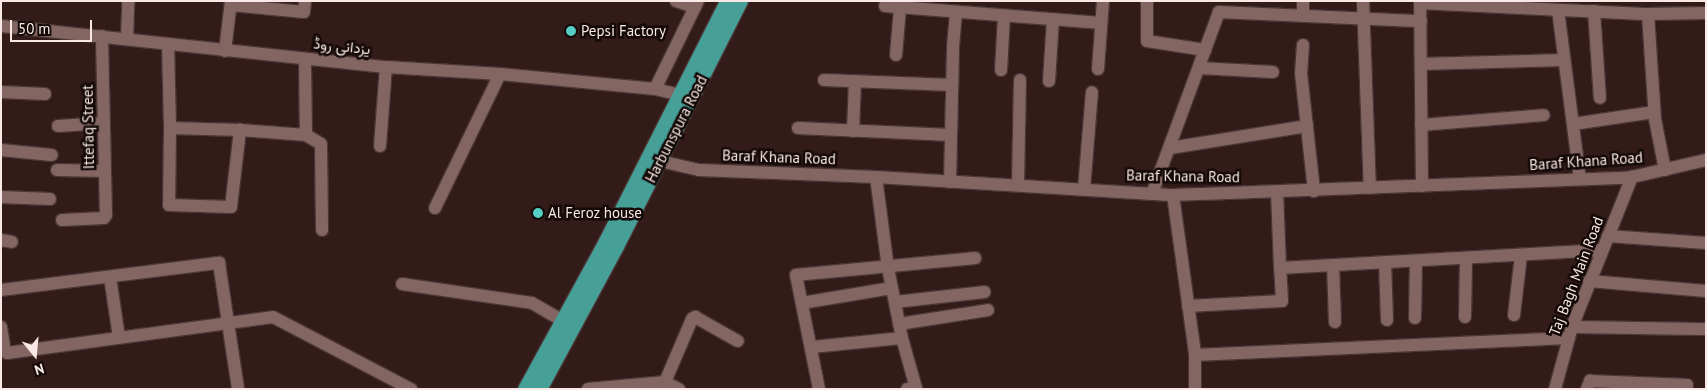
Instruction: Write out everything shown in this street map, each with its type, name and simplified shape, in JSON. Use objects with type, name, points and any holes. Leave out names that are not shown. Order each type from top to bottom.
[{"type":"main road","name":"Harbunspura Road","points":[[539,389],[611,244],[680,95],[727,1]]},
{"type":"main road","name":"Harbunspura Road","points":[[525,389],[561,320],[611,244],[660,161],[740,1]]},
{"type":"street","points":[[127,39],[128,1]]},
{"type":"street","points":[[225,51],[231,3],[304,12],[305,1]]},
{"type":"street","points":[[655,89],[696,4],[676,1]]},
{"type":"street","points":[[1098,69],[1103,1]]},
{"type":"street","points":[[1147,1],[1147,41],[1205,50]]},
{"type":"street","points":[[1303,16],[1304,1]]},
{"type":"street","points":[[1363,1],[1370,188]]},
{"type":"street","points":[[1422,186],[1420,3],[1648,14],[1706,13]]},
{"type":"street","points":[[885,6],[956,12],[976,7],[1004,16],[1101,23]]},
{"type":"street","points":[[1152,194],[1221,6],[1303,16],[1420,21]]},
{"type":"street","points":[[896,55],[900,8]]},
{"type":"street","points":[[1558,10],[1580,179]]},
{"type":"street","points":[[950,182],[956,12]]},
{"type":"street","points":[[1594,12],[1600,98]]},
{"type":"street","points":[[1648,14],[1654,112],[1665,170]]},
{"type":"street","points":[[1001,70],[1004,16]]},
{"type":"street","points":[[1049,82],[1053,19]]},
{"type":"street","name":"یزدانی روڈ","points":[[1,26],[386,67],[500,74],[655,89],[680,95]]},
{"type":"street","name":"Ittefaq Street","points":[[62,220],[106,217],[102,36]]},
{"type":"street","points":[[168,44],[170,128],[168,205],[232,207],[240,130]]},
{"type":"street","points":[[1303,45],[1301,73],[1314,191]]},
{"type":"street","points":[[304,59],[306,135]]},
{"type":"street","points":[[1421,64],[1564,60]]},
{"type":"street","points":[[380,146],[386,67]]},
{"type":"street","points":[[1199,68],[1273,72]]},
{"type":"street","points":[[435,208],[500,74]]},
{"type":"street","points":[[824,80],[952,85]]},
{"type":"street","points":[[1018,184],[1020,80]]},
{"type":"street","points":[[853,130],[856,82]]},
{"type":"street","points":[[1,92],[45,94]]},
{"type":"street","points":[[1084,188],[1092,92]]},
{"type":"street","points":[[1573,124],[1654,112]]},
{"type":"street","points":[[1421,125],[1544,115]]},
{"type":"street","points":[[58,126],[104,123]]},
{"type":"street","points":[[1170,148],[1307,126]]},
{"type":"street","points":[[170,128],[240,130],[306,135],[321,144],[322,230]]},
{"type":"street","points":[[798,128],[951,135]]},
{"type":"street","points":[[1,150],[52,155]]},
{"type":"street","name":"Baraf Khana Road","points":[[660,161],[699,170],[1018,184],[1173,195],[1314,191],[1632,177],[1706,160]]},
{"type":"street","points":[[57,170],[105,171]]},
{"type":"street","points":[[876,177],[888,268],[902,338],[916,388],[907,389]]},
{"type":"street","name":"Taj Bagh Main Road","points":[[1555,389],[1570,333],[1632,177]]},
{"type":"street","points":[[1188,306],[1282,302],[1276,192]]},
{"type":"street","points":[[1173,195],[1195,355],[1195,389]]},
{"type":"street","points":[[1,197],[50,199]]},
{"type":"street","points":[[1608,236],[1706,242]]},
{"type":"street","points":[[1280,268],[1602,250]]},
{"type":"street","points":[[1514,315],[1521,255]]},
{"type":"street","points":[[819,389],[796,275],[888,268],[975,258]]},
{"type":"street","points":[[1465,317],[1466,258]]},
{"type":"street","points":[[1416,260],[1416,318]]},
{"type":"street","points":[[1385,262],[1387,320]]},
{"type":"street","points":[[1,290],[220,263],[238,389]]},
{"type":"street","points":[[1333,265],[1335,322]]},
{"type":"street","points":[[110,277],[118,337]]},
{"type":"street","points":[[1589,282],[1706,291]]},
{"type":"street","points":[[402,284],[532,302],[561,320]]},
{"type":"street","points":[[802,303],[892,288]]},
{"type":"street","points":[[895,302],[984,292]]},
{"type":"street","points":[[899,324],[988,310]]},
{"type":"street","points":[[1,327],[7,353],[274,317],[285,321],[411,389]]},
{"type":"street","points":[[664,382],[692,319],[696,317],[738,342]]},
{"type":"street","points":[[1195,355],[1570,333],[1706,329]]},
{"type":"street","points":[[812,347],[902,338]]},
{"type":"street","points":[[1587,389],[1590,381],[1640,386],[1687,385],[1687,389]]},
{"type":"street","points":[[588,389],[664,382],[679,389]]},
{"type":"place","name":"Pepsi Factory","points":[[571,31]]},
{"type":"place","name":"Al Feroz house","points":[[538,213]]}]
